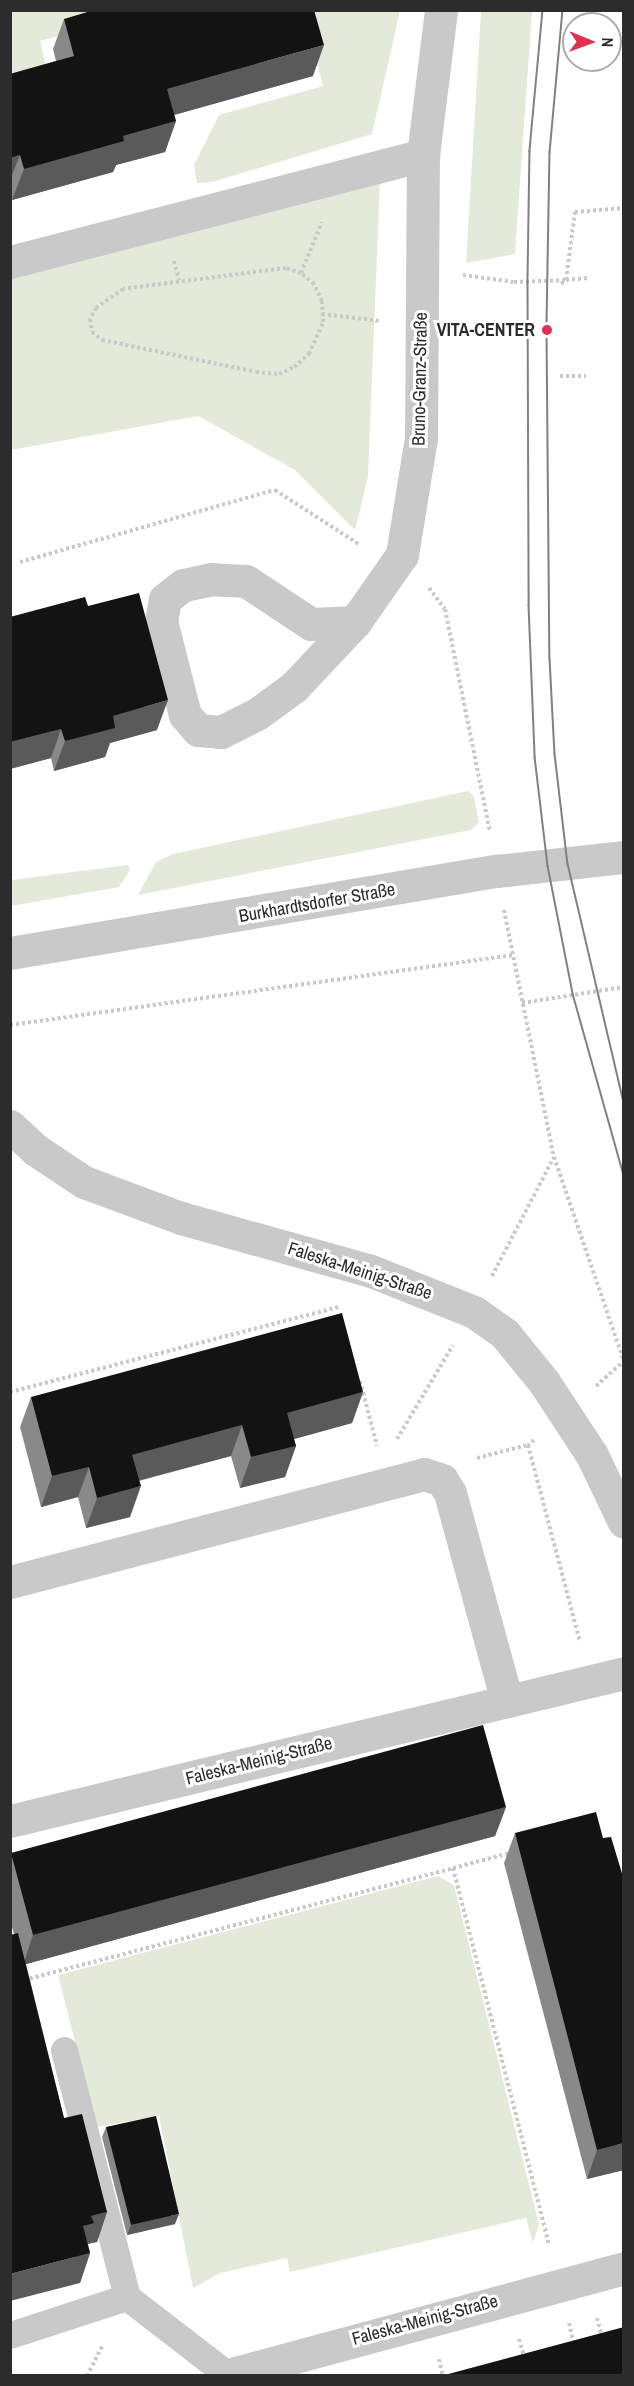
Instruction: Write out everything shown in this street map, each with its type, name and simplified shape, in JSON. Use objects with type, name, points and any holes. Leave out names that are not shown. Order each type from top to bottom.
[{"type":"street","name":"Bruno-Granz-Straße","points":[[355,622],[311,624],[246,581],[212,579],[183,585],[165,599],[161,621],[185,714],[198,730],[221,732],[257,714],[294,687],[355,622],[398,561],[421,438],[423,155],[441,10]]},
{"type":"street","points":[[10,262],[423,155]]},
{"type":"street","name":"Burkhardtsdorfer Straße","points":[[10,953],[497,871],[624,857]]},
{"type":"street","name":"Faleska-Meinig-Straße","points":[[10,1126],[36,1149],[84,1182],[181,1218],[346,1264],[447,1298],[474,1312],[505,1334],[566,1414],[592,1455],[624,1522]]},
{"type":"street","points":[[12,1577],[376,1476],[424,1474],[442,1480],[450,1493],[507,1701]]},
{"type":"street","name":"Faleska-Meinig-Straße","points":[[10,1821],[624,1673]]},
{"type":"street","name":"Faleska-Meinig-Straße","points":[[228,2375],[624,2268]]},
{"type":"lane","points":[[64,2050],[127,2297],[228,2375]]},
{"type":"lane","points":[[10,2334],[127,2297]]},
{"type":"path","points":[[301,273],[314,247],[335,178]]},
{"type":"path","points":[[561,284],[566,280],[575,212],[624,208]]},
{"type":"path","points":[[286,268],[301,273],[314,284],[322,301],[317,340],[309,354],[279,374],[111,342],[92,332],[90,319],[96,308],[123,289],[286,268]]},
{"type":"path","points":[[421,270],[514,282],[588,278]]},
{"type":"path","points":[[322,314],[365,322],[422,319]]},
{"type":"path","points":[[560,376],[586,376]]},
{"type":"path","points":[[20,562],[275,490],[398,561],[445,609],[554,1157],[623,1362],[528,1445],[453,1464],[442,1480]]},
{"type":"path","points":[[10,1025],[513,955]]},
{"type":"path","points":[[522,1003],[624,987]]},
{"type":"path","points":[[376,1476],[474,1312],[554,1157]]},
{"type":"path","points":[[342,1318],[339,1307],[346,1264]]},
{"type":"path","points":[[10,1392],[339,1307]]},
{"type":"path","points":[[358,1374],[376,1476]]},
{"type":"path","points":[[528,1445],[590,1681]]},
{"type":"path","points":[[15,1983],[512,1853]]},
{"type":"path","points":[[453,1868],[559,2285]]},
{"type":"green space","points":[[11,11],[153,11],[40,41],[50,82],[11,92]]},
{"type":"green space","points":[[303,11],[400,11],[372,134],[212,182],[197,183],[194,165],[219,115],[323,86]]},
{"type":"green space","points":[[481,11],[532,11],[515,254],[466,263]]},
{"type":"green space","points":[[380,181],[368,477],[355,530],[295,470],[198,416],[11,450],[11,277]]},
{"type":"green space","points":[[468,791],[474,797],[479,822],[471,830],[138,895],[156,862],[173,854]]},
{"type":"green space","points":[[128,865],[130,870],[119,887],[11,906],[11,880]]},
{"type":"green space","points":[[438,1876],[454,1885],[539,2224],[533,2243],[526,2218],[290,2272],[287,2258],[220,2273],[193,2288],[159,2116],[97,2127],[58,1975]]},
{"type":"building","points":[[94,10],[314,10],[324,45],[167,89],[176,121],[123,136],[124,141],[24,169],[20,155],[10,158],[10,74],[74,56],[64,19]]},
{"type":"building","points":[[139,593],[168,700],[113,716],[115,728],[65,741],[61,729],[10,742],[10,617],[85,597],[88,606]]},
{"type":"building","points":[[342,1313],[363,1392],[287,1413],[296,1446],[251,1457],[242,1425],[132,1455],[141,1486],[97,1498],[89,1467],[52,1476],[31,1397]]},
{"type":"building","points":[[483,1725],[506,1807],[33,1935],[11,1853]]},
{"type":"building","points":[[596,1812],[603,1838],[611,1837],[624,1880],[624,2143],[597,2150],[515,1833]]},
{"type":"building","points":[[18,1933],[64,2118],[82,2114],[107,2212],[91,2216],[94,2223],[83,2226],[90,2253],[10,2274],[10,1935]]},
{"type":"building","points":[[156,2116],[179,2214],[131,2225],[106,2127]]},
{"type":"building","points":[[624,2327],[624,2376],[441,2376]]},
{"type":"tram line","points":[[543,10],[530,151],[528,282],[529,605],[535,757],[548,866],[573,994],[624,1175]]},
{"type":"tram line","points":[[563,10],[550,152],[547,330],[550,659],[555,754],[568,864],[624,1103]]},
{"type":"place","name":"VITA-CENTER","points":[[547,330]]}]
